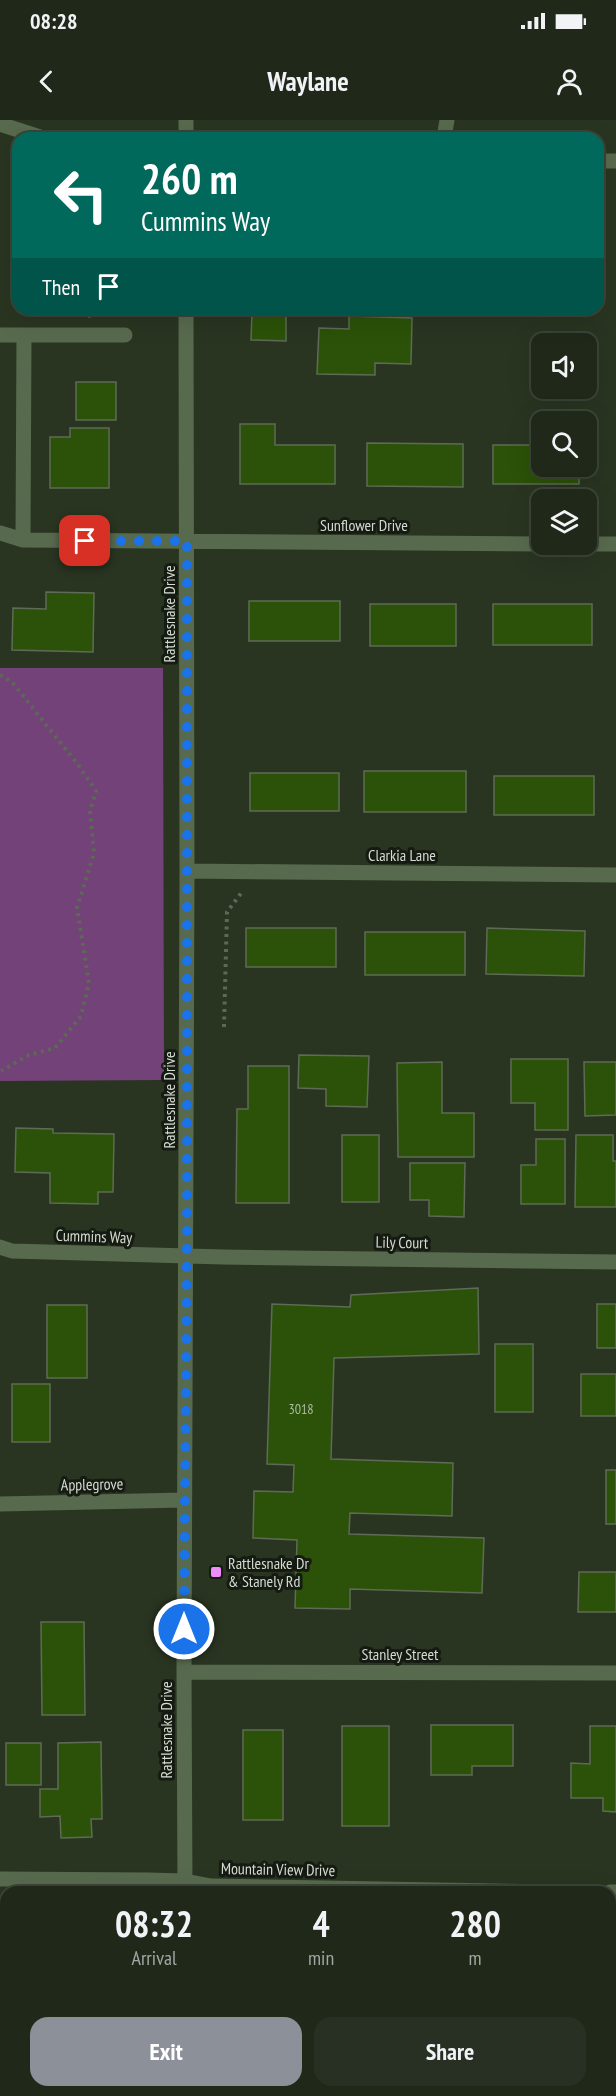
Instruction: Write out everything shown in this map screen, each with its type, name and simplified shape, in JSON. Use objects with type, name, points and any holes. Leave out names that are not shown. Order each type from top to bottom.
[{"type":"street","points":[[0,124],[25,132]]},
{"type":"street","name":"Rattlesnake Drive","points":[[185,1886],[186,315]]},
{"type":"street","points":[[0,335],[125,335]]},
{"type":"street","points":[[23,540],[24,335]]},
{"type":"street","points":[[0,533],[23,540],[187,541]]},
{"type":"street","name":"Sunflower Drive","points":[[187,541],[531,544]]},
{"type":"street","points":[[597,544],[616,544]]},
{"type":"street","name":"Clarkia Lane","points":[[187,871],[616,875]]},
{"type":"street","name":"Cummins Way","points":[[0,1247],[12,1251],[187,1256]]},
{"type":"street","name":"Lily Court","points":[[187,1256],[616,1262]]},
{"type":"street","name":"Applegrove","points":[[0,1504],[184,1500]]},
{"type":"street","name":"Stanley Street","points":[[184,1672],[616,1672]]},
{"type":"street","name":"Mountain View Drive","points":[[0,1879],[211,1886]]},
{"type":"path","points":[[0,675],[12,682],[80,766],[96,791],[90,811],[94,853],[76,908],[89,983],[81,1016],[55,1048],[29,1054],[1,1071]]},
{"type":"path","points":[[224,1027],[226,912],[256,872]]},
{"type":"shaded area","points":[[0,668],[163,668],[164,1080],[0,1081]]},
{"type":"building","points":[[252,315],[286,315],[286,341],[251,340]]},
{"type":"building","points":[[349,316],[412,318],[411,364],[375,363],[375,375],[317,374],[319,328],[349,329]]},
{"type":"building","points":[[76,382],[116,382],[116,420],[76,420]]},
{"type":"building","points":[[240,424],[275,424],[275,445],[335,445],[335,484],[240,484]]},
{"type":"building","points":[[70,428],[109,428],[109,488],[50,488],[50,437],[70,437]]},
{"type":"building","points":[[367,443],[463,444],[463,487],[367,486]]},
{"type":"building","points":[[493,445],[531,445],[531,477],[579,477],[579,484],[493,484]]},
{"type":"building","points":[[46,592],[94,593],[93,652],[12,650],[13,608],[46,609]]},
{"type":"building","points":[[249,601],[340,601],[340,641],[249,641]]},
{"type":"building","points":[[370,604],[456,604],[456,646],[370,646]]},
{"type":"building","points":[[493,604],[592,604],[592,645],[493,645]]},
{"type":"building","points":[[364,771],[466,771],[466,812],[364,812]]},
{"type":"building","points":[[250,773],[339,773],[339,811],[250,811]]},
{"type":"building","points":[[494,776],[594,776],[594,815],[494,815]]},
{"type":"building","points":[[246,928],[336,928],[336,967],[246,967]]},
{"type":"building","points":[[487,928],[585,931],[584,976],[486,974]]},
{"type":"building","points":[[365,932],[465,932],[465,975],[365,975]]},
{"type":"building","points":[[299,1055],[369,1056],[367,1107],[326,1106],[326,1089],[298,1088]]},
{"type":"building","points":[[511,1059],[568,1059],[568,1130],[535,1130],[535,1103],[511,1103]]},
{"type":"building","points":[[442,1062],[442,1113],[474,1113],[474,1157],[398,1157],[397,1063]]},
{"type":"building","points":[[584,1062],[616,1062],[616,1115],[585,1116]]},
{"type":"building","points":[[248,1066],[289,1066],[289,1203],[236,1203],[237,1109],[248,1109]]},
{"type":"building","points":[[16,1128],[53,1129],[53,1133],[114,1134],[113,1192],[98,1192],[98,1204],[50,1203],[50,1173],[15,1172]]},
{"type":"building","points":[[342,1135],[379,1135],[379,1202],[342,1202]]},
{"type":"building","points":[[576,1135],[613,1135],[613,1161],[616,1161],[616,1207],[575,1207]]},
{"type":"building","points":[[536,1139],[565,1139],[565,1204],[521,1204],[521,1165],[536,1165]]},
{"type":"building","points":[[410,1163],[465,1163],[464,1217],[429,1216],[429,1200],[410,1200]]},
{"type":"building","points":[[478,1288],[479,1354],[334,1358],[331,1459],[453,1463],[452,1516],[350,1513],[349,1534],[484,1538],[482,1593],[350,1589],[350,1609],[295,1608],[297,1540],[253,1538],[254,1491],[293,1492],[294,1465],[267,1464],[272,1304],[350,1307],[351,1295]]},
{"type":"building","points":[[597,1304],[616,1304],[616,1348],[597,1348]]},
{"type":"building","points":[[47,1305],[87,1305],[87,1378],[47,1378]]},
{"type":"building","points":[[495,1344],[533,1344],[533,1412],[495,1412]]},
{"type":"building","points":[[581,1374],[616,1374],[616,1416],[581,1416]]},
{"type":"building","points":[[12,1384],[50,1384],[50,1442],[12,1442]]},
{"type":"building","points":[[606,1470],[616,1470],[616,1524],[606,1524]]},
{"type":"building","points":[[579,1572],[616,1572],[616,1612],[578,1612]]},
{"type":"building","points":[[41,1622],[84,1622],[85,1715],[42,1715]]},
{"type":"building","points":[[431,1725],[513,1725],[513,1766],[472,1766],[472,1775],[431,1775]]},
{"type":"building","points":[[342,1726],[389,1726],[389,1826],[342,1826]]},
{"type":"building","points":[[590,1726],[616,1726],[616,1812],[603,1811],[603,1798],[571,1798],[571,1763],[590,1764]]},
{"type":"building","points":[[243,1730],[283,1730],[283,1820],[243,1820]]},
{"type":"building","points":[[101,1742],[102,1819],[91,1819],[92,1837],[61,1838],[60,1816],[40,1817],[40,1789],[58,1789],[58,1743]]},
{"type":"building","points":[[6,1743],[41,1743],[41,1785],[6,1785]]},
{"type":"place","name":"Rattlesnake Dr & Stanely Rd","points":[[216,1572]]},
{"type":"route","points":[[85,541],[187,541],[187,1234],[184,1629]]}]
